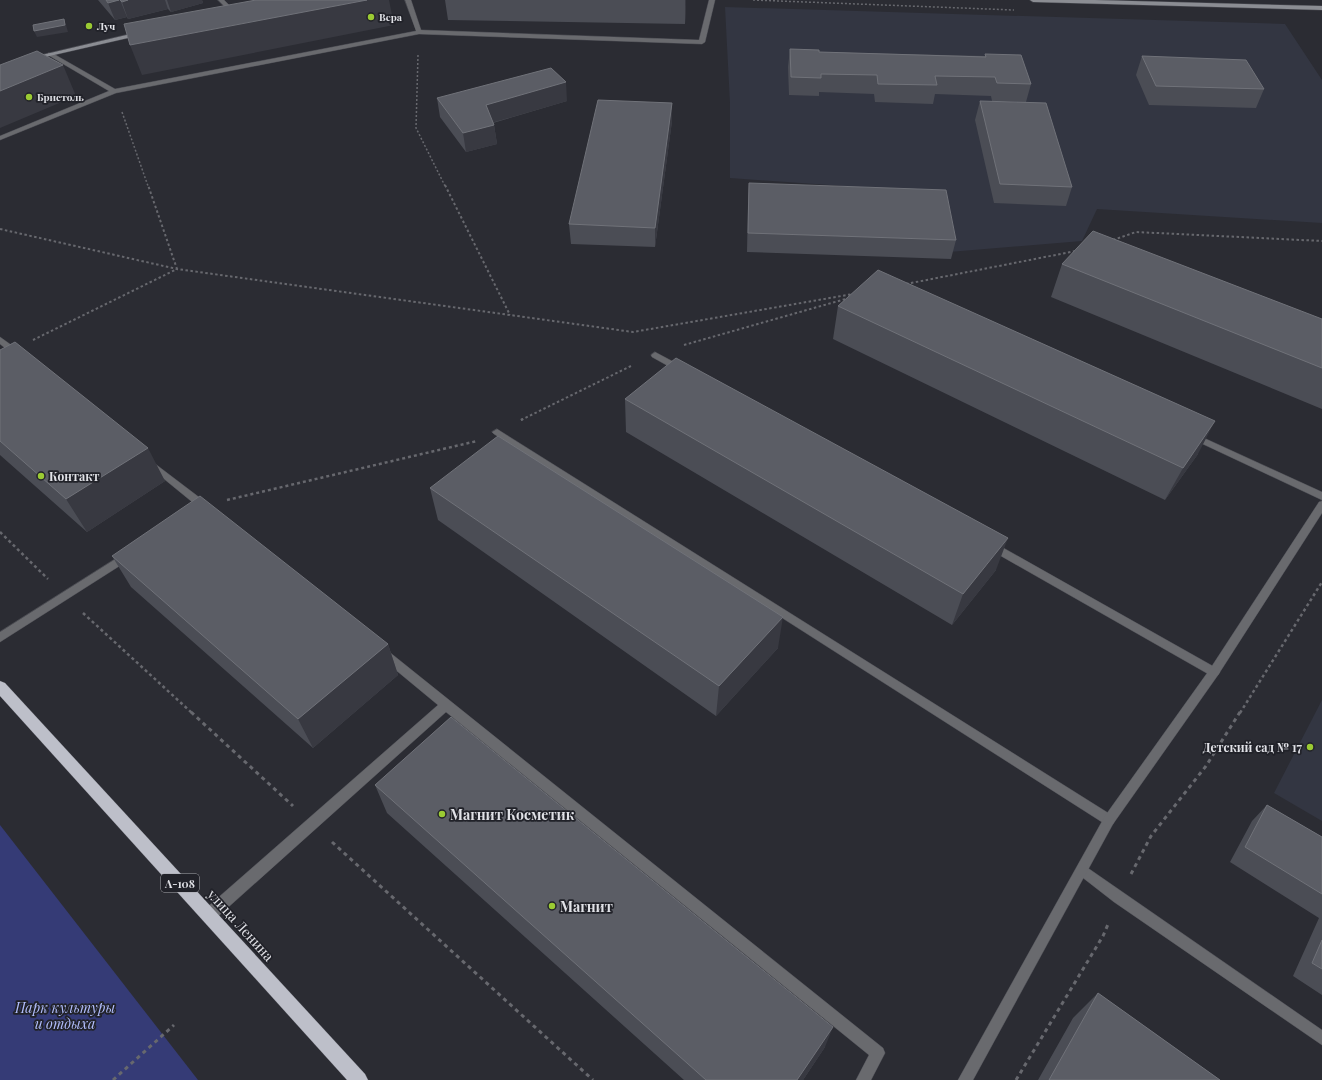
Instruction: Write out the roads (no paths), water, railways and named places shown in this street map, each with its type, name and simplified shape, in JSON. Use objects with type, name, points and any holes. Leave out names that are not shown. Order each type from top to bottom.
[{"type":"highway","name":"улица Ленина","points":[[0,687],[359,1080]]},
{"type":"street","points":[[221,0],[235,14]]},
{"type":"street","points":[[408,0],[419,32]]},
{"type":"street","points":[[0,138],[114,91],[419,32],[702,42],[712,0]]},
{"type":"street","points":[[1033,0],[1322,8]]},
{"type":"street","points":[[227,16],[242,13]]},
{"type":"street","points":[[28,59],[142,34]]},
{"type":"street","points":[[50,54],[114,91]]},
{"type":"street","points":[[0,340],[10,352],[25,360]]},
{"type":"street","points":[[655,354],[689,374]]},
{"type":"street","points":[[497,432],[1109,820]]},
{"type":"street","points":[[1185,432],[1322,496]]},
{"type":"street","points":[[142,456],[200,508],[215,516]]},
{"type":"street","points":[[965,1080],[1109,820],[1214,672],[1322,505]]},
{"type":"street","points":[[979,538],[1214,672]]},
{"type":"street","points":[[0,638],[137,549]]},
{"type":"street","points":[[373,645],[878,1053],[863,1080]]},
{"type":"street","points":[[209,915],[446,705]]},
{"type":"street","points":[[1082,870],[1119,898],[1322,1038]]},
{"type":"place","name":"Вера","points":[[371,17]]},
{"type":"place","name":"Луч","points":[[89,26]]},
{"type":"place","name":"Бристоль","points":[[29,97]]},
{"type":"place","name":"Контакт","points":[[41,476]]},
{"type":"place","name":"Детский сад № 17","points":[[1310,747]]},
{"type":"place","name":"Магнит Косметик","points":[[442,814]]},
{"type":"place","name":"Магнит","points":[[552,906]]},
{"type":"park label","name":"Парк культуры и отдыха","points":[[65,1016]]}]
